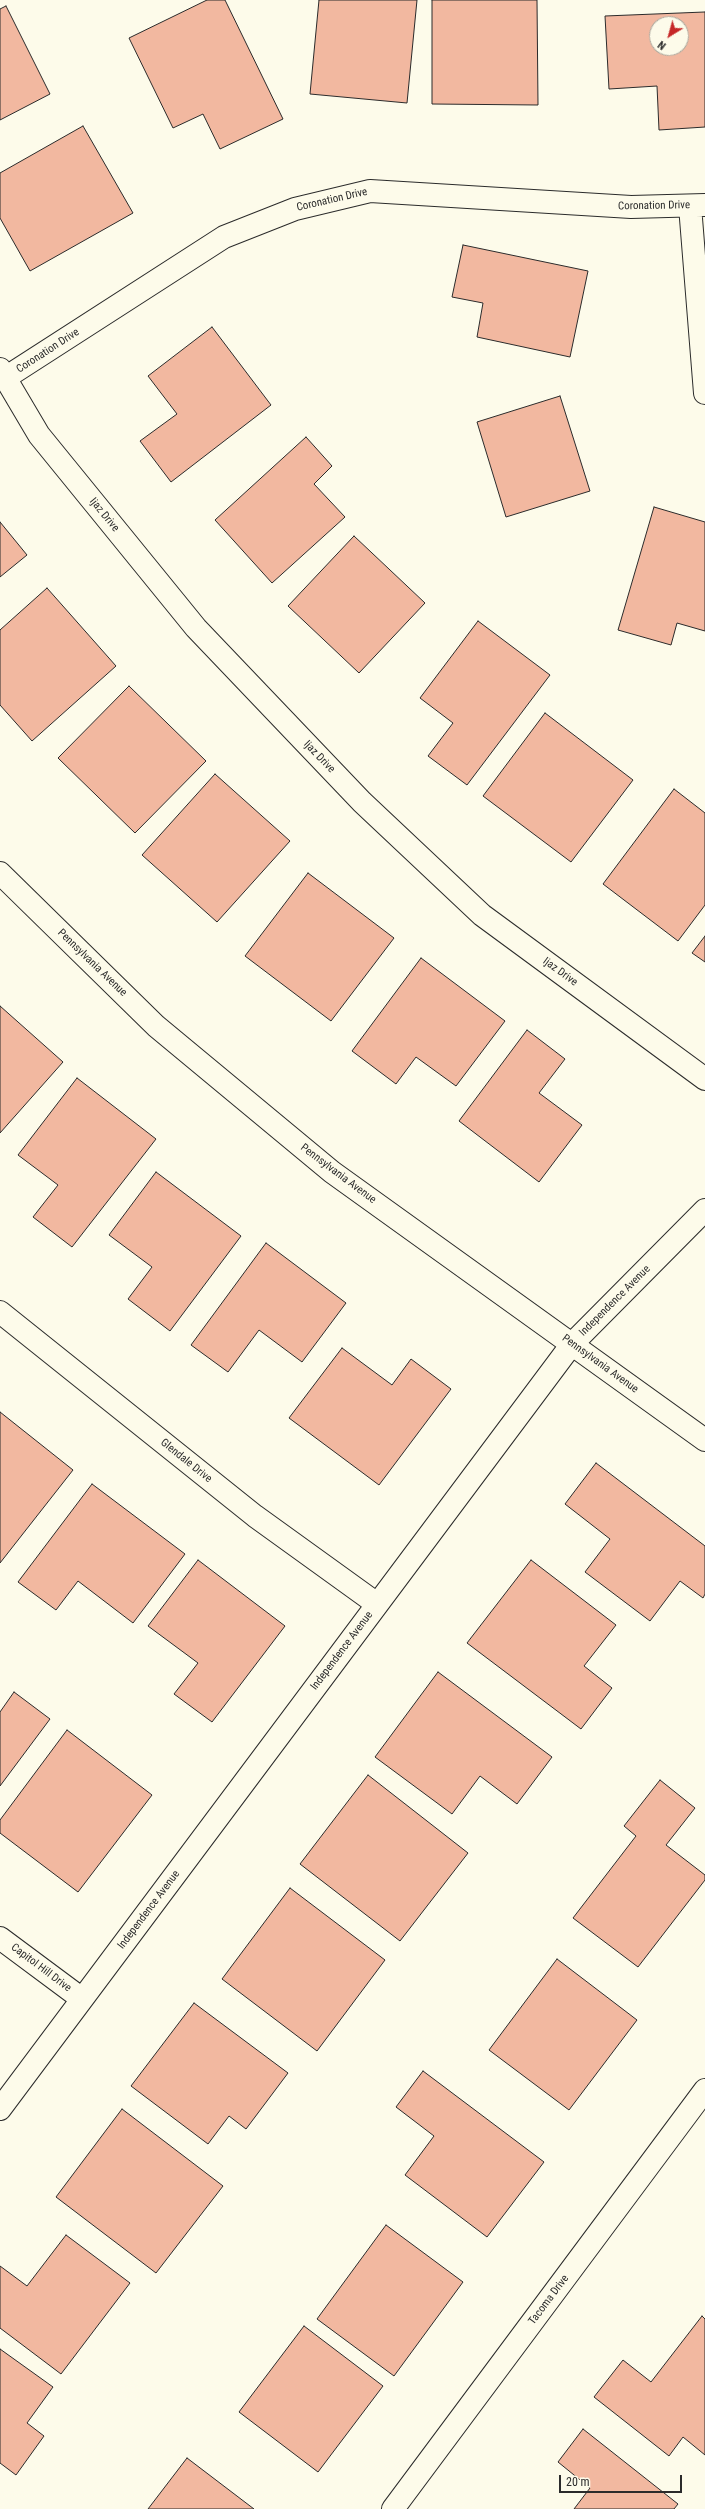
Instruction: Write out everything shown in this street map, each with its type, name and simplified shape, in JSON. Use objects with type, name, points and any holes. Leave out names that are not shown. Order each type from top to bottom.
[{"type":"street","name":"Coronation Drive","points":[[3,374],[224,237],[295,209],[370,191],[631,207],[697,205]]},
{"type":"street","points":[[697,205],[705,393]]},
{"type":"street","name":"Ijaz Drive","points":[[3,374],[39,435],[196,628],[362,802],[482,915],[705,1079]]},
{"type":"street","name":"Pennsylvania Avenue","points":[[0,873],[156,1026],[332,1172],[705,1440]]},
{"type":"street","name":"Independence Avenue","points":[[0,2109],[572,1344],[705,1210]]},
{"type":"street","name":"Glendale Drive","points":[[0,1312],[255,1516],[377,1604]]},
{"type":"street","name":"Capitol Hill Drive","points":[[0,1938],[82,1999]]},
{"type":"street","name":"Tacoma Drive","points":[[393,2509],[705,2090]]},
{"type":"building","points":[[207,0],[225,0],[283,119],[220,149],[203,114],[173,128],[129,38]]},
{"type":"building","points":[[319,0],[417,0],[407,103],[310,94]]},
{"type":"building","points":[[432,0],[537,0],[538,105],[432,104]]},
{"type":"building","points":[[6,6],[50,94],[0,120],[0,9]]},
{"type":"building","points":[[705,12],[705,127],[659,130],[657,86],[609,89],[605,16]]},
{"type":"building","points":[[83,126],[133,213],[30,271],[0,218],[0,173]]},
{"type":"building","points":[[463,245],[588,271],[570,357],[477,337],[483,303],[452,297]]},
{"type":"building","points":[[212,327],[271,405],[171,482],[140,441],[177,414],[148,376]]},
{"type":"building","points":[[560,396],[590,491],[506,517],[477,422]]},
{"type":"building","points":[[306,437],[332,466],[314,484],[345,517],[272,583],[215,520]]},
{"type":"building","points":[[654,507],[705,522],[705,631],[677,623],[671,645],[618,630]]},
{"type":"building","points":[[0,522],[27,555],[0,577]]},
{"type":"building","points":[[354,536],[425,603],[359,673],[288,606]]},
{"type":"building","points":[[47,588],[116,666],[32,741],[0,705],[0,630]]},
{"type":"building","points":[[478,621],[550,675],[467,785],[428,756],[453,723],[420,698]]},
{"type":"building","points":[[129,686],[206,761],[135,833],[58,758]]},
{"type":"building","points":[[545,713],[633,780],[571,862],[483,796]]},
{"type":"building","points":[[215,774],[290,841],[217,922],[142,855]]},
{"type":"building","points":[[674,789],[705,813],[705,905],[678,941],[603,884]]},
{"type":"building","points":[[308,873],[394,938],[331,1021],[245,956]]},
{"type":"building","points":[[705,936],[705,962],[692,953]]},
{"type":"building","points":[[421,958],[505,1021],[456,1086],[416,1057],[396,1084],[352,1051]]},
{"type":"building","points":[[0,1006],[63,1062],[0,1133]]},
{"type":"building","points":[[527,1030],[565,1059],[539,1093],[582,1125],[539,1182],[459,1121]]},
{"type":"building","points":[[77,1078],[156,1139],[72,1247],[33,1217],[58,1185],[18,1155]]},
{"type":"building","points":[[156,1172],[241,1236],[170,1331],[128,1299],[152,1267],[109,1235]]},
{"type":"building","points":[[266,1243],[346,1303],[302,1362],[259,1330],[228,1372],[191,1345]]},
{"type":"building","points":[[342,1348],[392,1385],[411,1359],[451,1389],[379,1485],[289,1418]]},
{"type":"building","points":[[0,1412],[73,1470],[0,1563]]},
{"type":"building","points":[[596,1463],[705,1546],[705,1594],[703,1598],[680,1581],[650,1621],[585,1572],[610,1539],[565,1504]]},
{"type":"building","points":[[92,1484],[185,1554],[133,1623],[78,1581],[56,1610],[18,1582]]},
{"type":"building","points":[[198,1560],[285,1626],[212,1722],[174,1694],[198,1663],[148,1626]]},
{"type":"building","points":[[531,1560],[616,1625],[584,1666],[612,1688],[581,1729],[467,1643]]},
{"type":"building","points":[[438,1672],[552,1757],[517,1804],[480,1776],[452,1814],[375,1757]]},
{"type":"building","points":[[14,1692],[50,1719],[0,1786],[0,1712]]},
{"type":"building","points":[[67,1730],[152,1795],[78,1892],[0,1833],[0,1820]]},
{"type":"building","points":[[368,1775],[468,1853],[400,1941],[300,1864]]},
{"type":"building","points":[[660,1780],[695,1808],[666,1845],[705,1875],[705,1880],[638,1967],[573,1918],[636,1836],[624,1826]]},
{"type":"building","points":[[290,1888],[385,1960],[317,2051],[222,1979]]},
{"type":"building","points":[[557,1959],[637,2020],[569,2110],[489,2050]]},
{"type":"building","points":[[194,2003],[288,2073],[246,2129],[229,2116],[208,2144],[131,2086]]},
{"type":"building","points":[[423,2071],[544,2162],[487,2237],[405,2175],[434,2136],[396,2107]]},
{"type":"building","points":[[122,2109],[223,2186],[156,2273],[56,2197]]},
{"type":"building","points":[[386,2225],[463,2282],[394,2376],[317,2319]]},
{"type":"building","points":[[66,2235],[130,2283],[61,2374],[0,2328],[0,2266],[27,2286]]},
{"type":"building","points":[[702,2316],[705,2319],[705,2455],[683,2437],[669,2456],[594,2397],[623,2360],[651,2382]]},
{"type":"building","points":[[304,2326],[383,2386],[318,2472],[239,2412]]},
{"type":"building","points":[[0,2349],[53,2387],[27,2423],[44,2436],[16,2475],[0,2463]]},
{"type":"building","points":[[583,2429],[678,2504],[674,2509],[574,2509],[590,2488],[558,2462]]},
{"type":"building","points":[[187,2458],[254,2509],[148,2509]]}]
